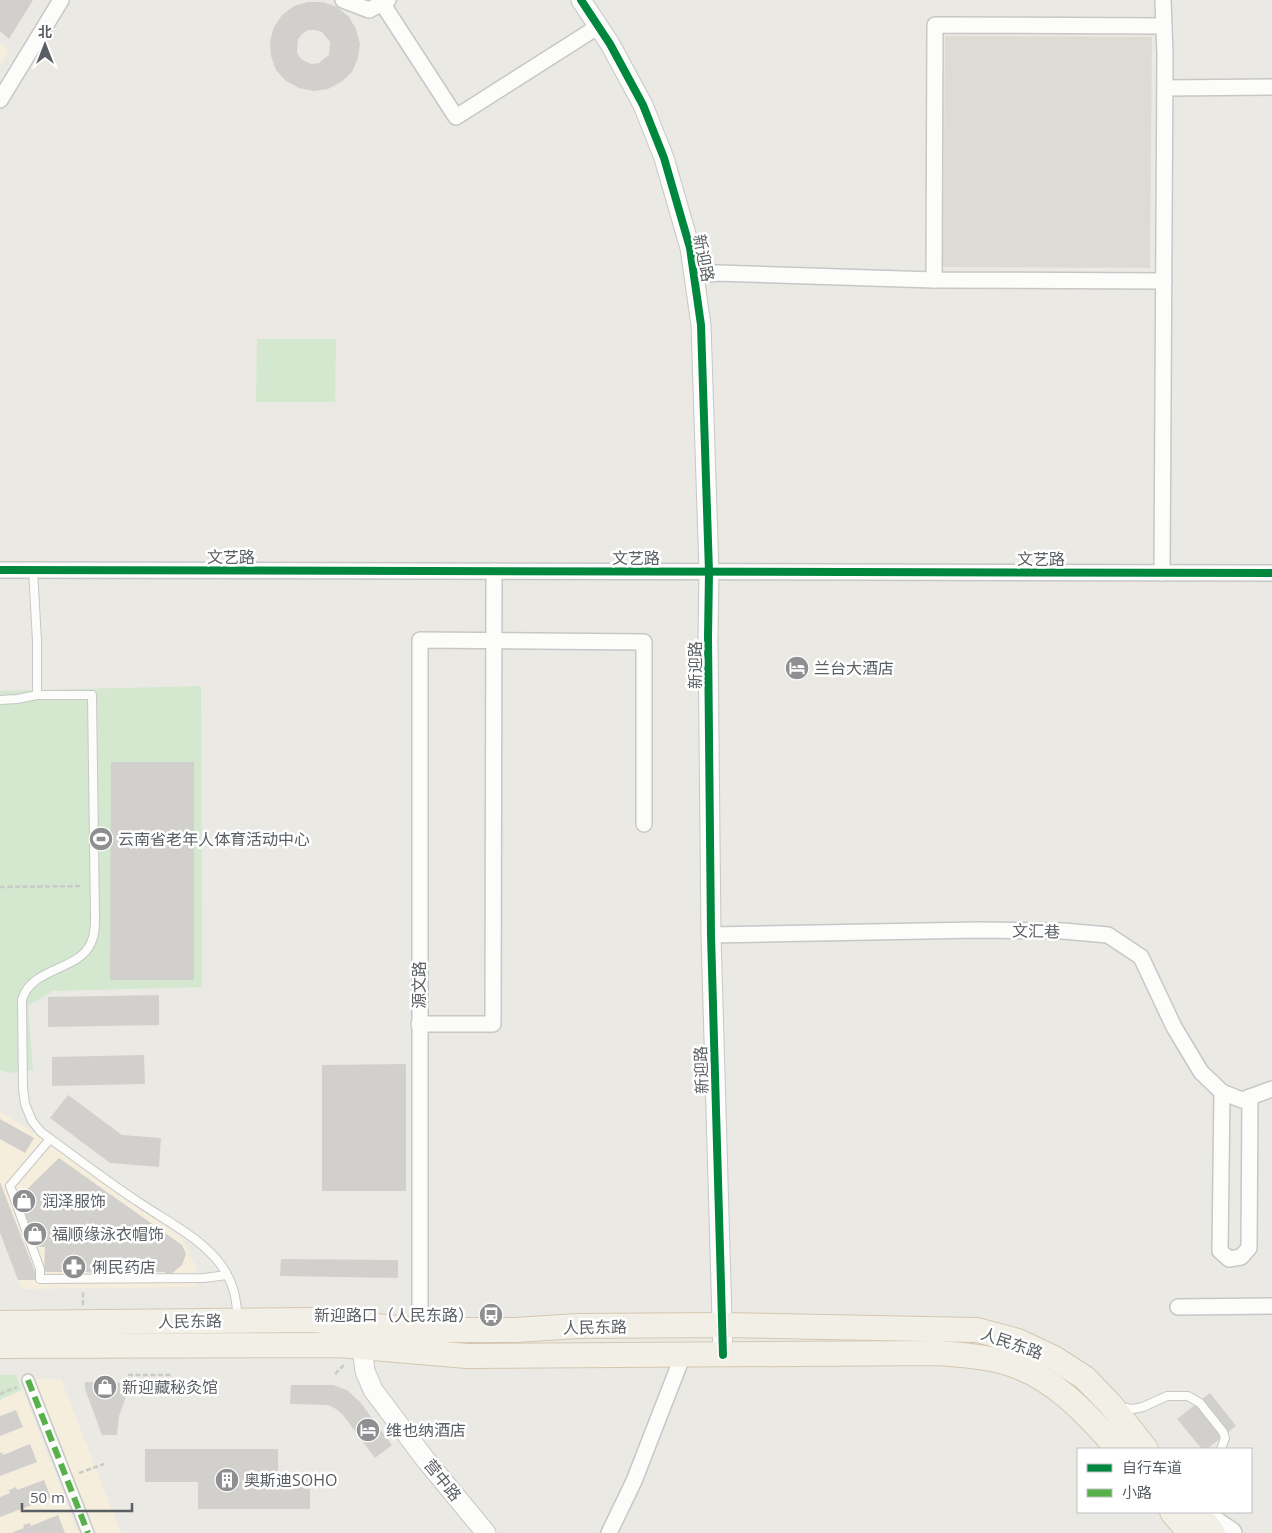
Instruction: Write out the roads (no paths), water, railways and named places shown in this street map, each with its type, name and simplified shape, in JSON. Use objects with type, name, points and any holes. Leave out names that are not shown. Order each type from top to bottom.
[{"type":"main road","name":"人民东路","points":[[0,1323],[313,1320],[420,1330],[515,1330],[578,1326],[723,1325],[977,1330],[1018,1341],[1054,1358],[1085,1378],[1111,1405],[1145,1448]]},
{"type":"main road","name":"人民东路","points":[[0,1346],[338,1345],[467,1356],[939,1353],[1004,1362],[1032,1372],[1056,1387],[1092,1419],[1117,1448]]},
{"type":"main road","points":[[1187,1520],[1213,1533]]},
{"type":"main road","points":[[1187,1520],[1231,1533]]},
{"type":"street","points":[[0,100],[61,0]]},
{"type":"street","points":[[343,0],[369,10],[385,1],[456,117],[598,26]]},
{"type":"street","name":"新迎路","points":[[581,0],[610,44],[643,105],[660,149],[690,248],[701,325],[709,572],[711,935],[723,1355]]},
{"type":"street","points":[[1162,573],[1164,0]]},
{"type":"street","points":[[934,280],[935,25],[1164,26]]},
{"type":"street","points":[[1165,88],[1272,87]]},
{"type":"street","points":[[695,276],[718,273],[934,280],[1164,281]]},
{"type":"street","name":"文艺路","points":[[0,570],[1272,573]]},
{"type":"street","points":[[419,1024],[493,1024],[494,572]]},
{"type":"street","name":"源文路","points":[[420,1330],[420,640],[494,640]]},
{"type":"street","points":[[494,640],[644,642],[644,824]]},
{"type":"street","name":"文汇巷","points":[[711,935],[978,930],[1063,931],[1108,935],[1142,957],[1174,1027],[1201,1072],[1222,1092],[1242,1100],[1272,1089]]},
{"type":"street","points":[[1222,1092],[1220,1251],[1229,1259],[1241,1257],[1249,1248],[1250,1097]]},
{"type":"street","points":[[1178,1307],[1272,1306]]},
{"type":"street","name":"营中路","points":[[362,1347],[365,1371],[373,1390],[425,1459],[486,1533]]},
{"type":"street","points":[[609,1533],[634,1481],[683,1355]]},
{"type":"street","points":[[28,1380],[88,1533]]},
{"type":"lane","points":[[33,570],[37,695]]},
{"type":"lane","points":[[0,700],[37,695],[92,695],[94,934],[91,945],[85,952],[30,984],[24,992],[22,1000],[23,1088],[25,1104],[32,1121],[41,1132],[139,1202],[194,1238],[211,1253],[222,1266],[236,1295],[238,1321]]},
{"type":"lane","points":[[50,1139],[10,1186],[40,1269],[40,1280],[204,1278],[227,1275]]},
{"type":"lane","points":[[1111,1405],[1133,1409],[1144,1407],[1167,1396],[1188,1396],[1200,1404],[1223,1432],[1225,1438],[1220,1448]]},
{"type":"place","name":"兰台大酒店","points":[[797,668]]},
{"type":"place","name":"云南省老年人体育活动中心","points":[[101,839]]},
{"type":"place","name":"润泽服饰","points":[[24,1201]]},
{"type":"place","name":"福顺缘泳衣帽饰","points":[[35,1234]]},
{"type":"place","name":"俐民药店","points":[[74,1267]]},
{"type":"place","name":"新迎路口（人民东路）","points":[[491,1315]]},
{"type":"place","name":"新迎藏秘灸馆","points":[[105,1387]]},
{"type":"place","name":"维也纳酒店","points":[[368,1430]]},
{"type":"place","name":"奥斯迪SOHO","points":[[227,1480]]}]
